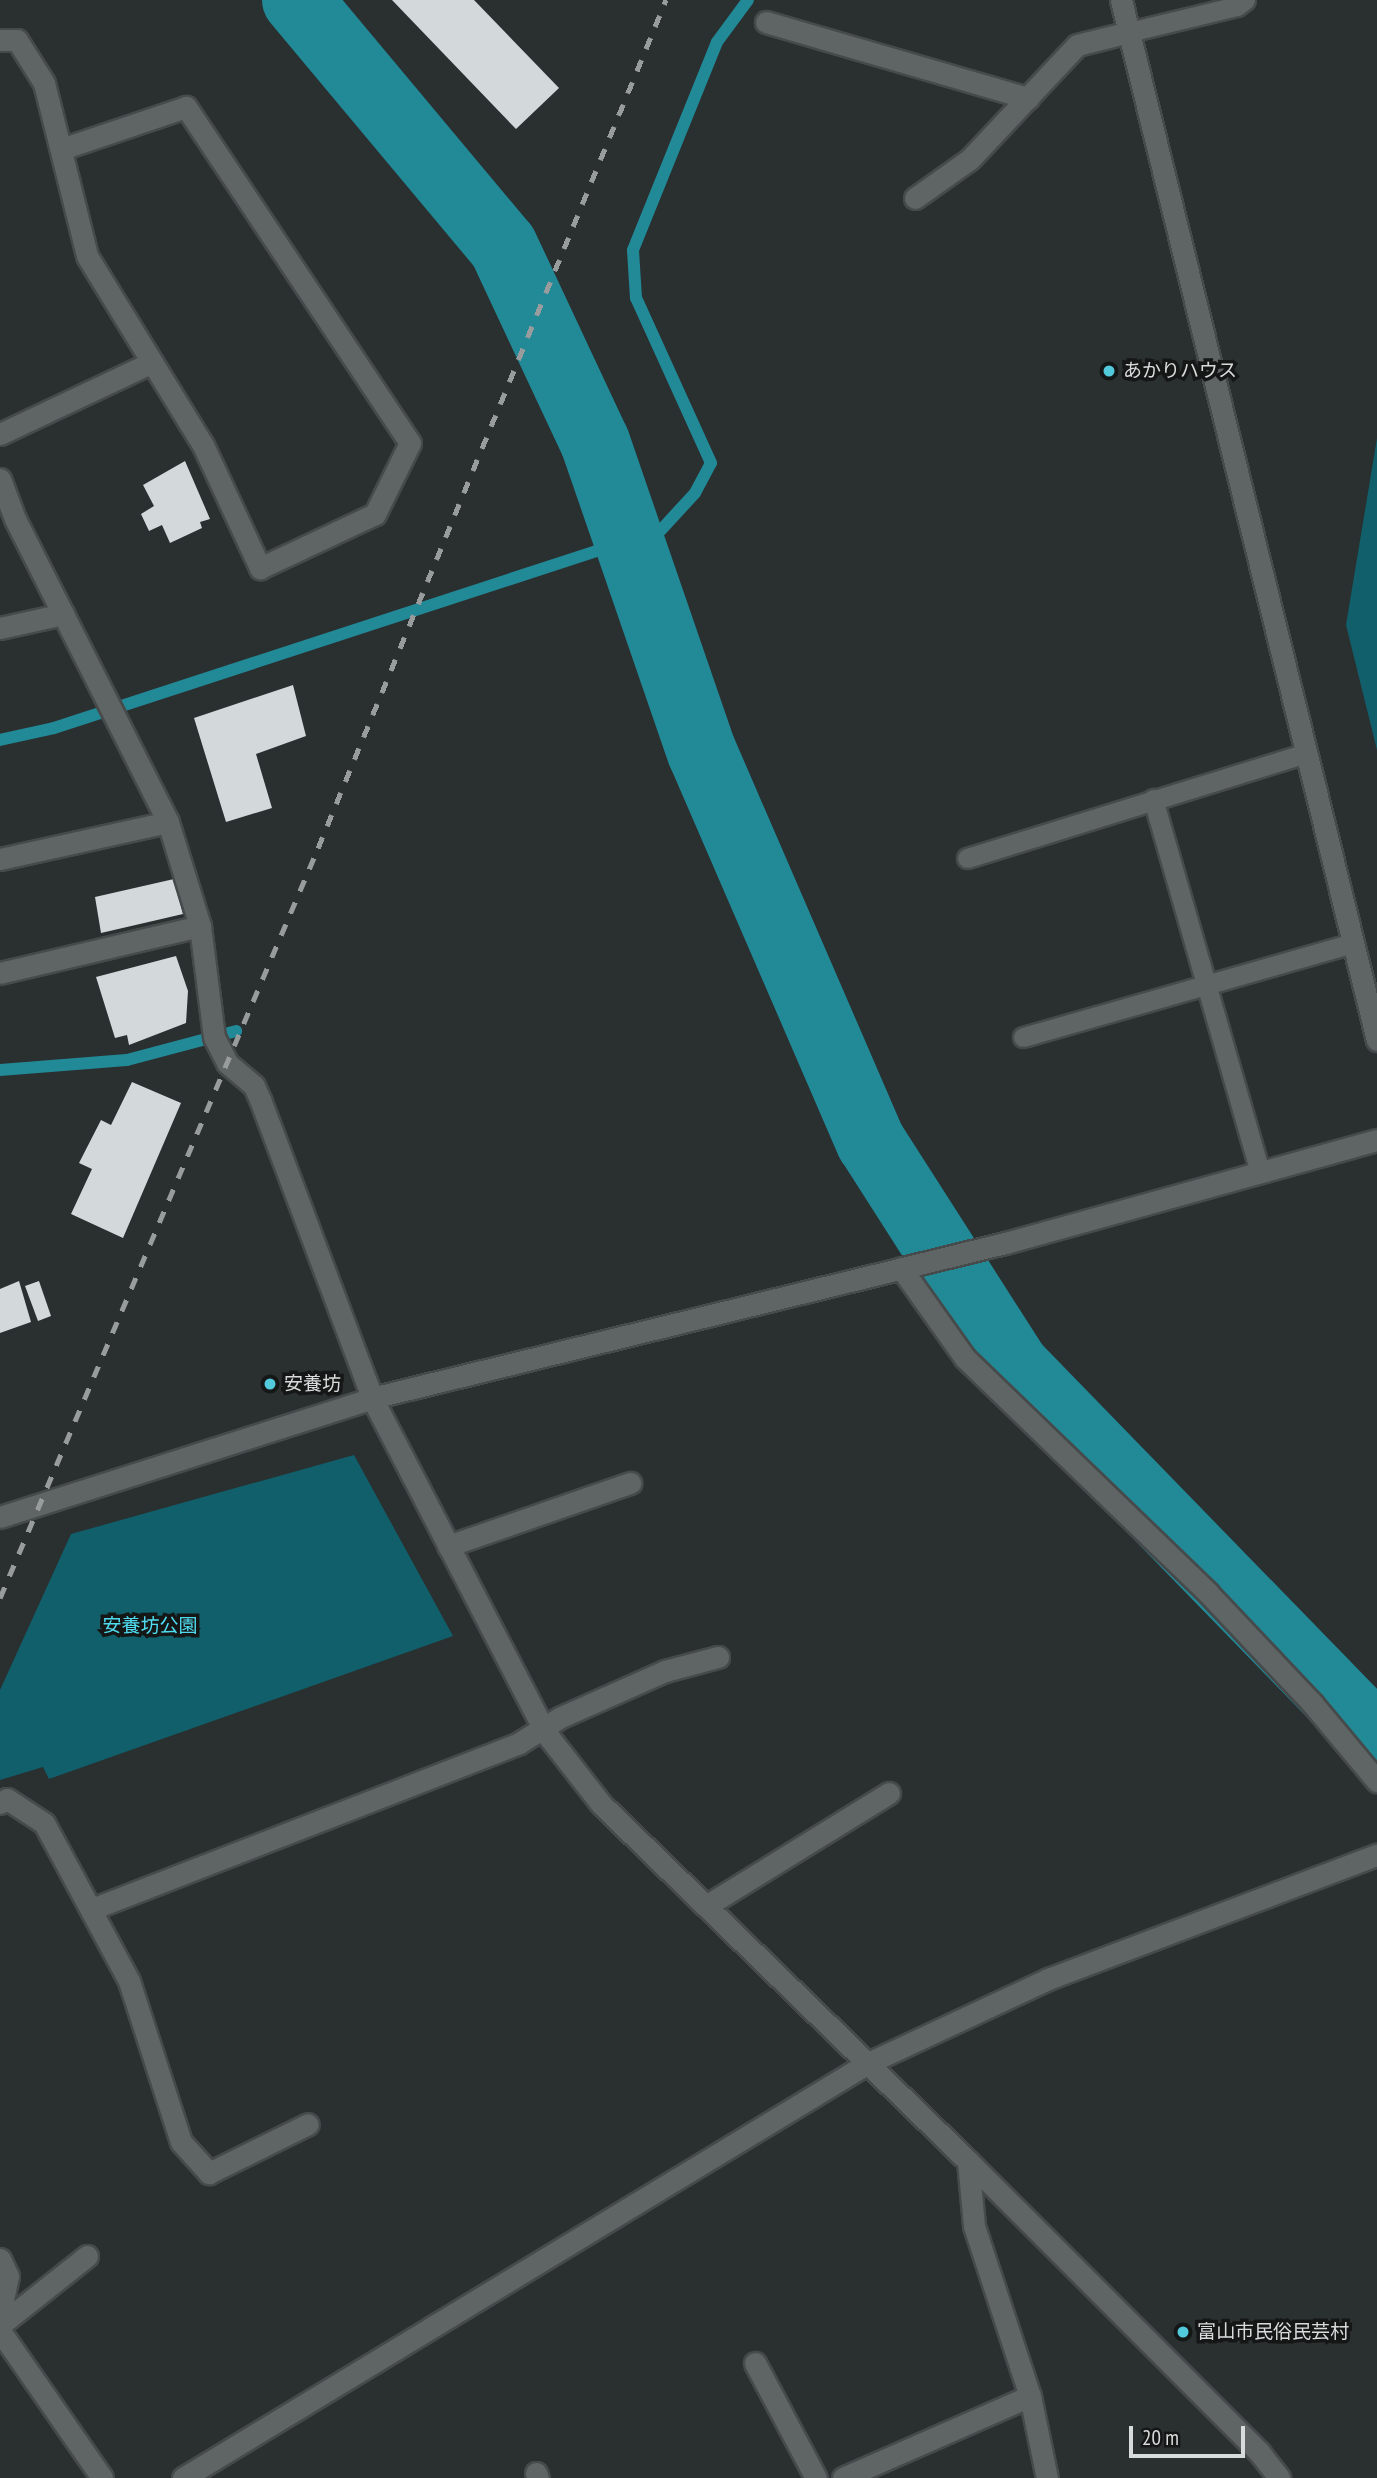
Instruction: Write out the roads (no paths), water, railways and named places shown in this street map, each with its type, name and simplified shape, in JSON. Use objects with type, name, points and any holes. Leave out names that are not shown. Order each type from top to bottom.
[{"type":"street","points":[[1121,0],[1377,1040]]},
{"type":"street","points":[[766,22],[1028,98]]},
{"type":"street","points":[[915,198],[970,159],[1077,45],[1129,32]]},
{"type":"street","points":[[0,40],[17,40],[44,83],[87,256],[203,445],[260,568],[375,514],[410,443],[186,107],[61,149]]},
{"type":"street","points":[[0,434],[152,362]]},
{"type":"street","points":[[0,479],[8,521],[106,691],[120,730],[168,822],[200,926],[214,1037],[227,1063],[254,1086],[372,1398],[545,1731],[601,1804],[968,2161],[1259,2452],[1279,2478]]},
{"type":"street","points":[[0,628],[63,614]]},
{"type":"street","points":[[0,859],[168,822]]},
{"type":"street","points":[[0,973],[200,926]]},
{"type":"street","points":[[0,1517],[372,1398],[1006,1243],[1377,1140]]},
{"type":"street","points":[[901,1268],[965,1358],[1208,1593],[1312,1703],[1377,1781]]},
{"type":"street","points":[[448,1546],[630,1483]]},
{"type":"street","points":[[92,1909],[545,1731],[561,1717],[665,1671],[718,1657]]},
{"type":"street","points":[[706,1906],[889,1793]]},
{"type":"street","points":[[0,1803],[7,1799],[44,1823],[129,1981],[181,2142],[209,2173],[308,2124]]},
{"type":"street","points":[[183,2478],[868,2063],[1048,1979],[1377,1855]]},
{"type":"street","points":[[968,2161],[974,2226],[1030,2396],[1047,2478]]},
{"type":"street","points":[[0,2325],[87,2256]]},
{"type":"street","points":[[0,2259],[8,2276],[0,2315]]},
{"type":"street","points":[[0,2331],[102,2478]]},
{"type":"street","points":[[755,2363],[816,2478]]},
{"type":"street","points":[[844,2478],[1030,2396]]},
{"type":"lane","points":[[1129,32],[1237,6],[1245,0]]},
{"type":"lane","points":[[967,858],[1306,753]]},
{"type":"lane","points":[[1153,799],[1260,1173]]},
{"type":"lane","points":[[1023,1037],[1353,943]]},
{"type":"waterway","points":[[297,0],[503,246],[595,442],[702,752],[871,1142],[1015,1367],[1377,1739]]},
{"type":"waterway","points":[[0,740],[54,728],[661,530],[695,493],[711,463],[636,298],[633,250],[717,42],[748,0]]},
{"type":"waterway","points":[[0,1070],[127,1060],[236,1031]]},
{"type":"railway","points":[[0,1598],[318,848],[666,0]]},
{"type":"place","name":"あかりハウス","points":[[1109,371]]},
{"type":"place","name":"安養坊","points":[[270,1384]]},
{"type":"place","name":"富山市民俗民芸村","points":[[1183,2332]]},
{"type":"park label","name":"安養坊公園","points":[[150,1626]]}]
